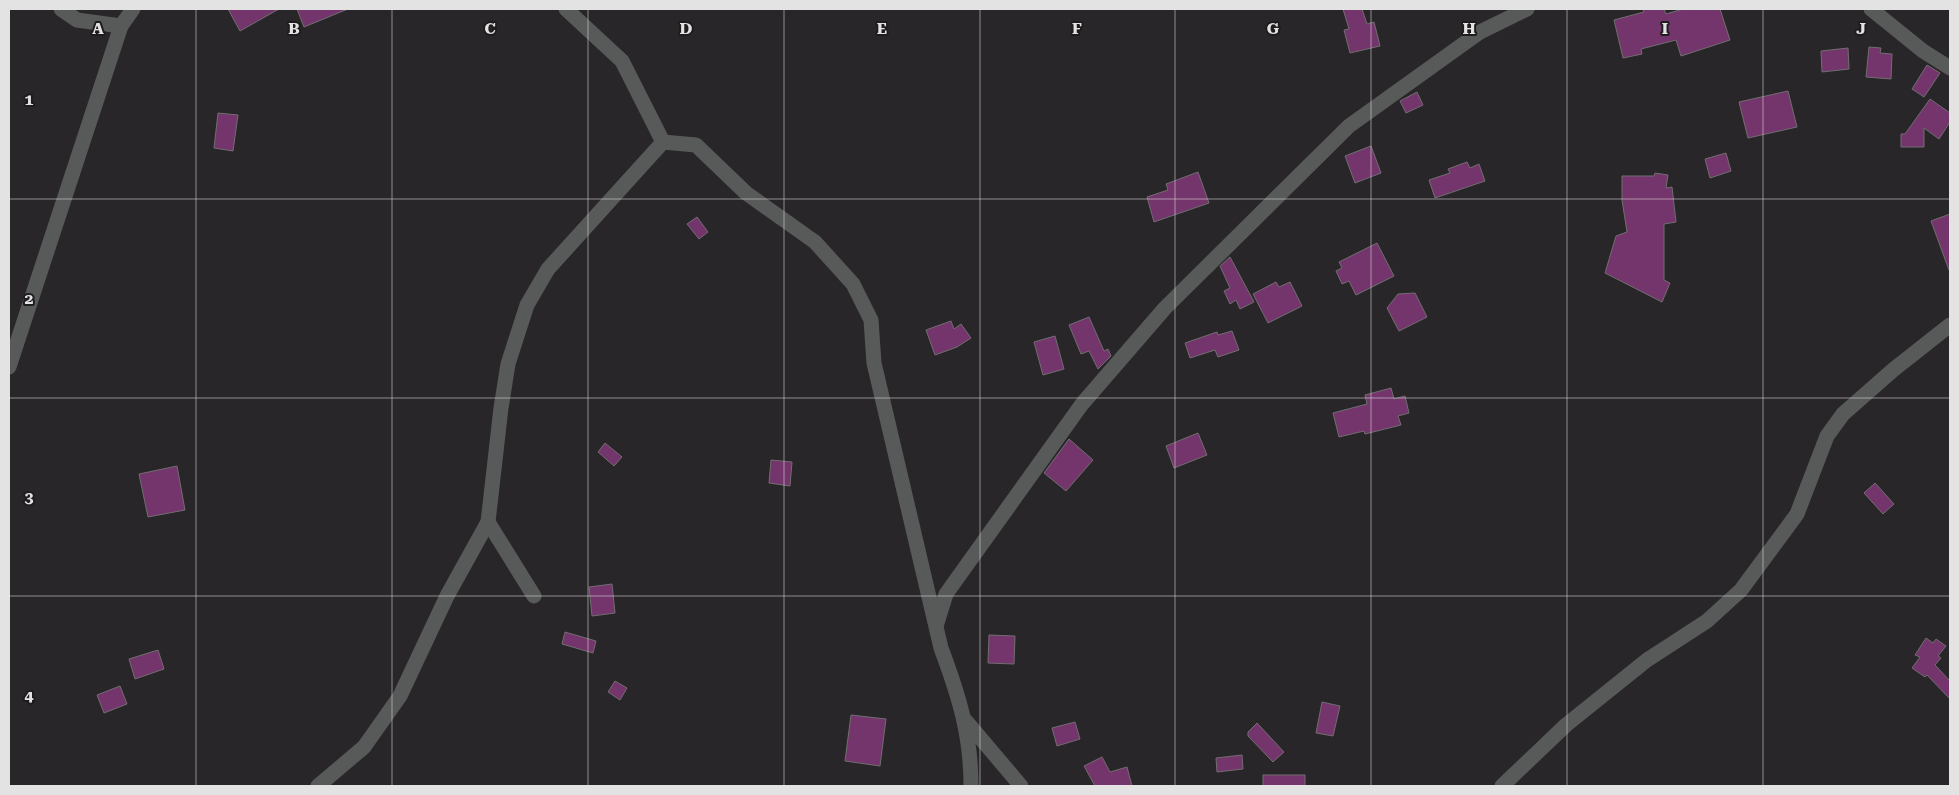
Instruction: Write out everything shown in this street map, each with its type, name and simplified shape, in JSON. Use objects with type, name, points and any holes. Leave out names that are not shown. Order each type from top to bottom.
[{"type":"street","points":[[61,9],[77,20],[121,26]]},
{"type":"street","points":[[9,367],[121,26],[133,9]]},
{"type":"street","points":[[566,9],[622,61],[663,142]]},
{"type":"street","points":[[936,625],[946,594],[1082,404],[1165,308],[1349,126],[1480,32],[1527,9]]},
{"type":"street","points":[[1871,9],[1923,51],[1950,68]]},
{"type":"street","points":[[318,786],[364,747],[400,696],[447,596],[488,522],[502,399],[508,364],[526,305],[548,269],[663,142]]},
{"type":"street","points":[[663,142],[696,145],[746,193],[815,242],[852,284],[870,320],[874,363],[941,648],[958,692],[965,720],[969,744],[971,786]]},
{"type":"street","points":[[1502,786],[1566,726],[1647,660],[1707,621],[1741,590],[1797,514],[1827,436],[1843,414],[1893,370],[1950,325]]},
{"type":"street","points":[[488,522],[534,596]]},
{"type":"street","points":[[965,720],[1021,786]]},
{"type":"building","points":[[228,9],[279,9],[240,31]]},
{"type":"building","points":[[297,9],[348,9],[304,27]]},
{"type":"building","points":[[1343,9],[1362,9],[1367,24],[1374,22],[1380,46],[1350,53],[1344,30],[1349,29]]},
{"type":"building","points":[[1643,9],[1664,9],[1666,14],[1683,9],[1720,9],[1730,40],[1681,56],[1676,40],[1641,49],[1642,54],[1623,58],[1614,20],[1644,12]]},
{"type":"building","points":[[1869,47],[1881,48],[1880,53],[1892,54],[1891,79],[1866,77]]},
{"type":"building","points":[[1848,48],[1849,69],[1822,72],[1821,51]]},
{"type":"building","points":[[1927,65],[1940,73],[1924,97],[1912,89]]},
{"type":"building","points":[[1788,91],[1797,127],[1748,138],[1739,102]]},
{"type":"building","points":[[1417,92],[1423,105],[1406,113],[1400,101]]},
{"type":"building","points":[[1930,99],[1950,113],[1950,122],[1939,139],[1924,128],[1924,147],[1901,147],[1901,134],[1905,134]]},
{"type":"building","points":[[218,113],[238,115],[233,151],[214,148]]},
{"type":"building","points":[[1371,146],[1381,173],[1355,183],[1345,156]]},
{"type":"building","points":[[1726,153],[1731,171],[1710,178],[1705,159]]},
{"type":"building","points":[[1467,162],[1470,168],[1479,164],[1485,181],[1435,198],[1429,180],[1450,173],[1448,169]]},
{"type":"building","points":[[1198,172],[1209,203],[1154,222],[1147,197],[1168,190],[1166,184]]},
{"type":"building","points":[[1655,173],[1668,175],[1666,188],[1672,187],[1676,222],[1664,224],[1664,280],[1670,283],[1662,302],[1605,273],[1616,236],[1627,232],[1622,200],[1622,176],[1654,176]]},
{"type":"building","points":[[1950,214],[1950,270],[1949,270],[1931,221]]},
{"type":"building","points":[[697,217],[708,232],[699,239],[687,224]]},
{"type":"building","points":[[1377,243],[1394,276],[1356,295],[1349,281],[1342,284],[1336,271],[1342,268],[1339,262]]},
{"type":"building","points":[[1230,257],[1254,302],[1240,309],[1236,300],[1230,304],[1224,291],[1230,288],[1220,266]]},
{"type":"building","points":[[1276,282],[1279,287],[1290,282],[1302,306],[1268,323],[1253,294]]},
{"type":"building","points":[[1415,293],[1427,317],[1399,331],[1387,308],[1398,294]]},
{"type":"building","points":[[1089,317],[1104,351],[1108,349],[1111,356],[1098,369],[1089,351],[1081,354],[1069,325]]},
{"type":"building","points":[[951,321],[954,329],[961,324],[971,338],[957,347],[935,355],[926,330]]},
{"type":"building","points":[[1232,331],[1239,350],[1218,357],[1215,350],[1190,358],[1185,343],[1217,332],[1218,335]]},
{"type":"building","points":[[1055,336],[1064,369],[1043,375],[1034,342]]},
{"type":"building","points":[[1391,388],[1394,399],[1405,396],[1409,413],[1398,416],[1401,425],[1365,434],[1364,431],[1339,437],[1333,413],[1367,404],[1365,395]]},
{"type":"building","points":[[1198,433],[1207,455],[1174,468],[1166,446]]},
{"type":"building","points":[[1069,439],[1093,460],[1066,491],[1044,473]]},
{"type":"building","points":[[605,443],[622,457],[614,466],[598,452]]},
{"type":"building","points":[[771,460],[792,462],[790,486],[769,483]]},
{"type":"building","points":[[177,466],[185,510],[148,517],[139,474]]},
{"type":"building","points":[[1875,483],[1894,504],[1883,514],[1864,493]]},
{"type":"building","points":[[612,584],[615,613],[592,616],[589,587]]},
{"type":"building","points":[[565,632],[596,641],[593,653],[562,644]]},
{"type":"building","points":[[989,635],[1015,636],[1014,664],[988,663]]},
{"type":"building","points":[[1926,638],[1933,643],[1936,639],[1946,646],[1938,656],[1941,658],[1935,665],[1950,681],[1950,699],[1927,675],[1925,677],[1912,668],[1920,657],[1915,655]]},
{"type":"building","points":[[158,650],[164,669],[135,679],[129,659]]},
{"type":"building","points":[[615,681],[627,688],[620,700],[608,692]]},
{"type":"building","points":[[120,686],[127,704],[104,713],[97,695]]},
{"type":"building","points":[[1322,702],[1340,706],[1333,736],[1316,733]]},
{"type":"building","points":[[851,715],[886,719],[880,766],[845,761]]},
{"type":"building","points":[[1075,722],[1080,739],[1057,746],[1052,728]]},
{"type":"building","points":[[1257,723],[1284,752],[1273,762],[1248,736],[1248,732]]},
{"type":"building","points":[[1242,755],[1243,769],[1217,772],[1216,758]]},
{"type":"building","points":[[1102,757],[1110,772],[1127,767],[1132,786],[1095,786],[1084,766]]},
{"type":"building","points":[[1263,775],[1305,775],[1305,786],[1263,786]]}]
